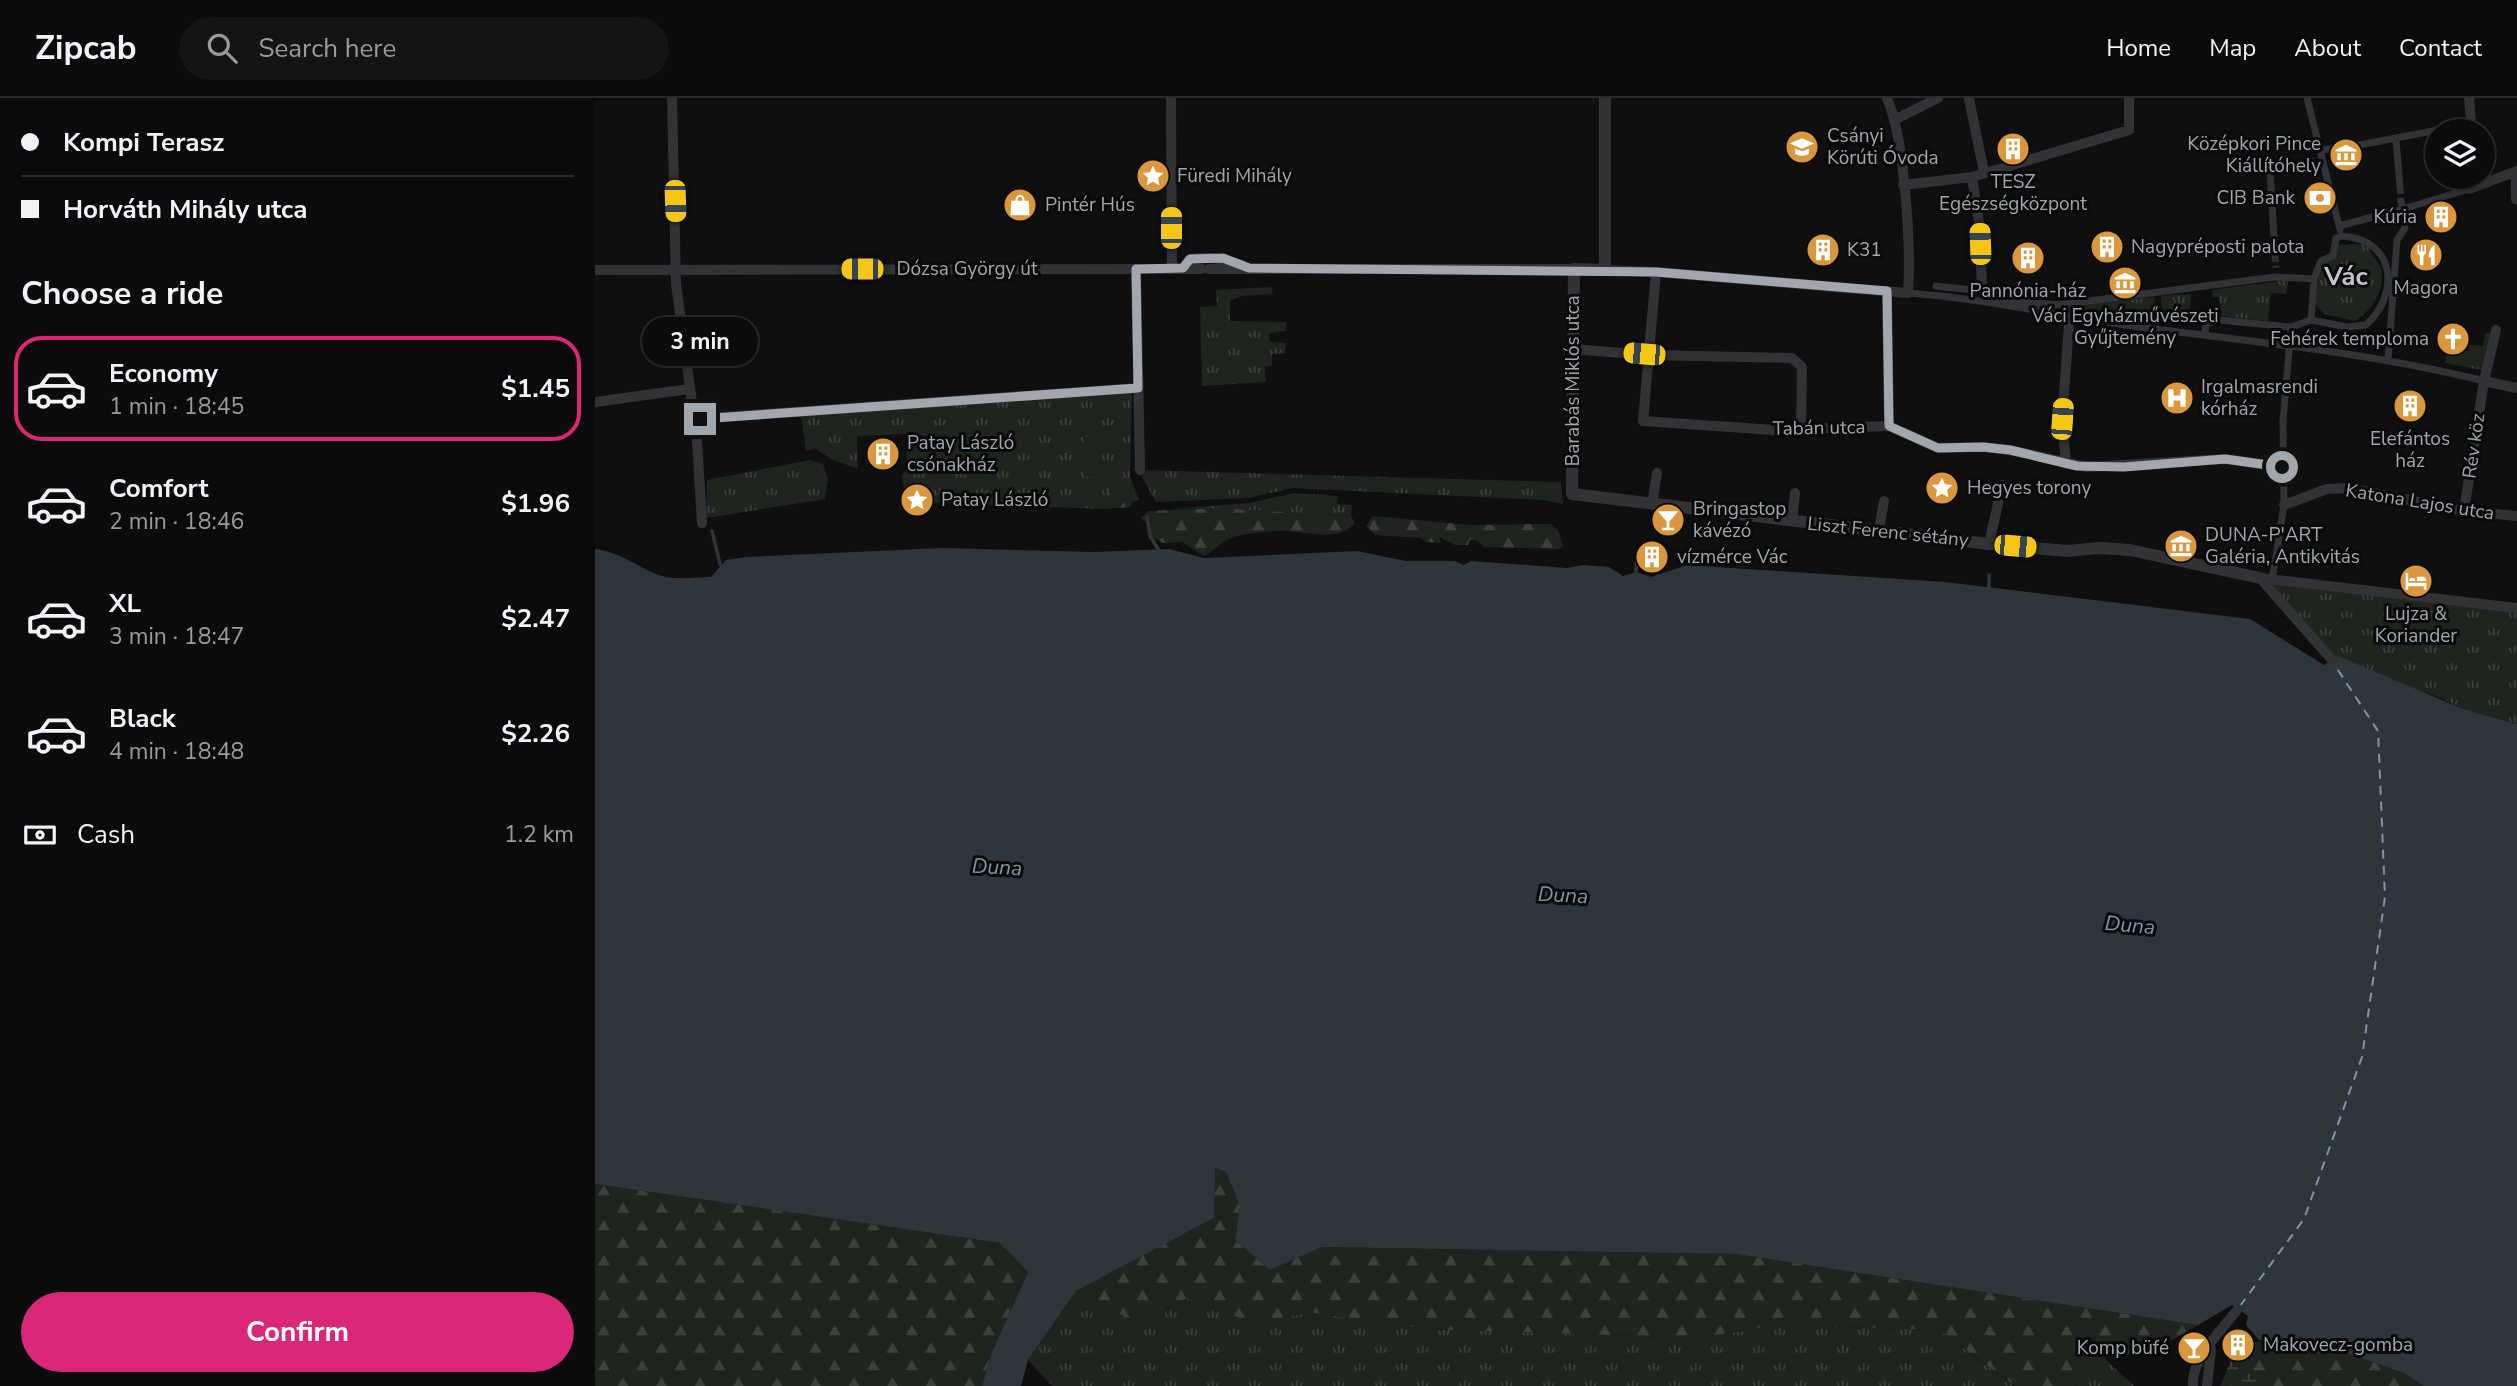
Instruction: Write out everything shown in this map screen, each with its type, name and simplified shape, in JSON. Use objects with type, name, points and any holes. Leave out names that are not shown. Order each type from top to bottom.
[{"type":"street","points":[[672,98],[676,268],[701,477],[702,523]]},
{"type":"street","points":[[1171,98],[1172,269]]},
{"type":"street","points":[[1605,98],[1605,271]]},
{"type":"street","points":[[1887,98],[1896,120],[1903,185],[1908,293]]},
{"type":"street","points":[[1896,120],[1938,98]]},
{"type":"street","points":[[1903,185],[1972,177],[2129,130],[2129,98]]},
{"type":"street","points":[[2307,98],[2321,150],[2319,160],[2342,236]]},
{"type":"street","points":[[2468,119],[2469,98]]},
{"type":"street","points":[[1969,99],[1984,172]]},
{"type":"street","points":[[2354,146],[2425,135]]},
{"type":"street","points":[[2396,140],[2400,187]]},
{"type":"street","points":[[2321,150],[2339,148]]},
{"type":"street","points":[[2275,255],[2270,171],[2290,167]]},
{"type":"street","points":[[2495,178],[2517,171],[2516,199]]},
{"type":"street","points":[[1972,177],[1979,223],[1982,292]]},
{"type":"street","points":[[2339,226],[2458,189]]},
{"type":"street","points":[[2388,361],[2397,240],[2405,228],[2402,205]]},
{"type":"street","points":[[2204,333],[2206,324],[2219,320],[2291,327],[2311,320],[2366,325],[2374,318],[2386,296],[2384,286],[2388,266],[2372,244],[2355,236],[2336,239],[2333,257],[2321,261],[2314,279],[2311,320]]},
{"type":"street","points":[[1183,268],[1190,259],[1205,257],[1223,258],[1249,268]]},
{"type":"street","points":[[1183,268],[1574,269],[1656,272],[1908,293],[1982,292],[1993,298],[2058,305],[2275,277],[2314,279]]},
{"type":"street","name":"Dózsa György út","points":[[595,270],[1183,268]]},
{"type":"street","points":[[2275,277],[2276,268]]},
{"type":"street","points":[[1136,269],[1140,470]]},
{"type":"street","name":"Barabás Miklós utca","points":[[1572,494],[1574,269]]},
{"type":"street","points":[[1648,355],[1656,272]]},
{"type":"street","points":[[1936,286],[1982,292],[2069,321],[2204,333],[2288,344],[2388,361],[2517,388]]},
{"type":"street","points":[[1887,291],[1889,426]]},
{"type":"street","points":[[2066,464],[2062,419],[2069,321]]},
{"type":"street","points":[[2266,579],[2284,505],[2282,467],[2291,327]]},
{"type":"street","name":"Rév köz","points":[[2465,511],[2484,381],[2496,330]]},
{"type":"street","points":[[1572,349],[1648,355],[1787,356],[1796,359],[1802,366],[1801,430]]},
{"type":"street","name":"Tabán utca","points":[[1648,355],[1643,421],[1801,430],[1889,426],[1938,448],[1983,447],[2066,464],[2124,467],[2225,459],[2282,467]]},
{"type":"street","points":[[694,419],[1138,388]]},
{"type":"street","points":[[595,402],[689,389]]},
{"type":"street","points":[[1652,504],[1657,473]]},
{"type":"street","points":[[1989,544],[2002,485]]},
{"type":"street","name":"Katona Lajos utca","points":[[2284,505],[2327,489],[2349,488],[2465,511],[2517,516]]},
{"type":"street","points":[[1792,521],[1795,493]]},
{"type":"street","name":"Liszt Ferenc sétány","points":[[1572,494],[1989,544],[2067,551],[2100,548],[2130,550],[2266,579]]},
{"type":"street","points":[[1879,530],[1884,501]]},
{"type":"street","points":[[2266,579],[2517,608]]},
{"type":"street","points":[[2266,579],[2332,660]]},
{"type":"street","points":[[2193,1386],[2193,1376],[2198,1365],[2238,1309]]},
{"type":"street","points":[[2207,1386],[2208,1355],[2215,1339]]},
{"type":"green space","points":[[2336,245],[2368,245],[2380,266],[2382,277],[2376,299],[2367,312],[2355,321],[2324,314],[2314,303],[2321,263],[2329,259]]},
{"type":"green space","points":[[2288,280],[2286,294],[2271,293],[2268,321],[2222,316],[2219,297],[2213,297],[2212,290]]},
{"type":"green space","points":[[1271,287],[1273,294],[1241,296],[1230,301],[1230,321],[1286,322],[1286,331],[1269,333],[1270,342],[1286,343],[1285,353],[1272,354],[1272,365],[1265,367],[1266,382],[1202,386],[1200,307],[1217,306],[1216,290]]},
{"type":"green space","points":[[2191,294],[2189,322],[2167,321],[2162,313],[2161,296]]},
{"type":"green space","points":[[2154,297],[2156,314],[2152,321],[2156,327],[2064,312],[2064,307]]},
{"type":"green space","points":[[2485,333],[2490,333],[2482,370],[2445,363],[2448,346],[2457,346],[2457,351],[2469,351],[2469,345],[2483,346]]},
{"type":"green space","points":[[1132,393],[1130,477],[1113,478],[1104,509],[906,502],[902,475],[907,469],[906,434],[857,436],[858,469],[831,459],[815,448],[806,451],[801,415]]},
{"type":"green space","points":[[996,429],[998,460],[936,465],[934,434]]},
{"type":"green space","points":[[1101,436],[1103,476],[1085,477],[1083,437]]},
{"type":"green space","points":[[810,460],[823,464],[828,480],[825,499],[706,518],[707,480]]},
{"type":"green space","points":[[1143,470],[1558,482],[1561,483],[1563,504],[1543,500],[1293,488],[1247,498],[1156,502],[1142,477]]},
{"type":"green space","points":[[1130,477],[1139,500],[1132,502],[1131,507],[1104,509],[1113,478]]},
{"type":"green space","points":[[1294,493],[1338,496],[1337,504],[1352,505],[1351,516],[1217,508],[1169,509],[1249,503]]},
{"type":"green space","points":[[1217,508],[1351,516],[1355,523],[1347,530],[1329,535],[1286,531],[1244,535],[1224,542],[1204,556],[1182,542],[1163,543],[1150,536],[1148,524],[1141,518],[1148,511]]},
{"type":"green space","points":[[1373,516],[1470,525],[1550,524],[1558,530],[1563,546],[1559,549],[1484,547],[1477,540],[1470,540],[1468,545],[1455,545],[1439,537],[1441,543],[1426,542],[1421,538],[1376,535],[1366,526]]},
{"type":"green space","points":[[2272,581],[2517,608],[2517,724],[2463,709],[2441,698],[2332,660],[2267,586]]},
{"type":"green space","points":[[2436,621],[2473,624],[2472,641],[2434,637]]},
{"type":"green space","points":[[1214,1168],[1226,1172],[1240,1206],[1235,1240],[1270,1270],[1322,1247],[1736,1254],[2198,1325],[2153,1351],[2104,1358],[2075,1386],[2015,1386],[1939,1330],[1777,1325],[1698,1338],[1426,1329],[1308,1312],[1257,1325],[1189,1298],[1134,1321],[1076,1291],[1214,1218]]},
{"type":"green space","points":[[595,1184],[1000,1243],[1028,1272],[991,1354],[982,1386],[595,1386]]},
{"type":"green space","points":[[1076,1291],[1134,1321],[1189,1298],[1257,1325],[1308,1312],[1426,1329],[1698,1338],[1777,1325],[1939,1330],[2014,1386],[1052,1386],[1028,1360]]},
{"type":"green space","points":[[2300,1337],[2404,1373],[2423,1386],[2268,1386],[2239,1367],[2239,1340],[2280,1344]]},
{"type":"green space","points":[[2239,1340],[2239,1367],[2268,1386],[2220,1386]]},
{"type":"green space","points":[[2104,1358],[2134,1386],[2075,1386]]},
{"type":"water","name":"Duna","points":[[942,548],[1094,552],[1169,549],[1204,558],[1357,551],[1406,561],[1455,561],[1464,565],[1471,561],[1567,568],[1583,565],[1609,567],[1623,576],[1636,572],[1651,577],[1687,565],[1945,582],[2250,619],[2324,665],[2338,656],[2463,709],[2517,724],[2517,1386],[2423,1386],[2404,1373],[2300,1337],[2280,1344],[2259,1340],[2246,1325],[2248,1316],[2232,1305],[2198,1325],[1736,1254],[1322,1247],[1270,1270],[1235,1240],[1240,1206],[1226,1172],[1215,1168],[1214,1218],[1076,1291],[1028,1360],[1021,1386],[982,1386],[991,1354],[1028,1272],[1000,1243],[595,1184],[595,549],[619,556],[662,576],[683,578],[711,577],[726,560],[746,557]]},
{"type":"waterway","points":[[1147,517],[1150,536],[1158,549]]},
{"type":"waterway","points":[[712,531],[720,564]]},
{"type":"waterway","points":[[1636,572],[1637,555]]},
{"type":"waterway","points":[[1989,575],[1989,587]]},
{"type":"ferry route","points":[[2240,1306],[2304,1219],[2362,1057],[2385,897],[2378,731],[2334,664]]},
{"type":"tunnel","points":[[2339,148],[2354,146]]},
{"type":"tunnel","points":[[2290,167],[2315,161]]},
{"type":"tunnel","points":[[2400,187],[2401,202]]},
{"type":"tunnel","points":[[2275,255],[2276,268]]},
{"type":"place","name":"Csányi Körúti Óvoda","points":[[1802,147]]},
{"type":"place","name":"TESZ Egészségközpont","points":[[2013,149]]},
{"type":"place","name":"Középkori Pince Kiállítóhely","points":[[2346,155]]},
{"type":"place","name":"Füredi Mihály","points":[[1153,176]]},
{"type":"place","name":"CIB Bank","points":[[2320,198]]},
{"type":"place","name":"Pintér Hús","points":[[1020,205]]},
{"type":"place","name":"Kúria","points":[[2441,217]]},
{"type":"place","name":"Nagypréposti palota","points":[[2107,247]]},
{"type":"place","name":"K31","points":[[1823,250]]},
{"type":"place","name":"Magora","points":[[2426,255]]},
{"type":"place","name":"Pannónia-ház","points":[[2028,258]]},
{"type":"place","name":"Váci Egyházművészeti Gyűjtemény","points":[[2125,283]]},
{"type":"place","name":"Fehérek temploma","points":[[2453,339]]},
{"type":"place","name":"Irgalmasrendi kórház","points":[[2177,398]]},
{"type":"place","name":"Elefántos ház","points":[[2410,406]]},
{"type":"place","name":"Patay László csónakház","points":[[883,454]]},
{"type":"place","name":"Hegyes torony","points":[[1942,488]]},
{"type":"place","name":"Patay László","points":[[917,500]]},
{"type":"place","name":"Bringastop kávézó","points":[[1668,520]]},
{"type":"place","name":"DUNA-P'ART Galéria, Antikvitás","points":[[2181,546]]},
{"type":"place","name":"vízmérce Vác","points":[[1652,557]]},
{"type":"place","name":"Lujza & Koriander","points":[[2416,581]]},
{"type":"place","name":"Makovecz-gomba","points":[[2238,1345]]},
{"type":"place","name":"Komp büfé","points":[[2194,1348]]},
{"type":"district","name":"Vác","points":[[2346,276]]},
{"type":"route","points":[[700,419],[1138,388],[1136,269],[1183,268],[1190,259],[1205,257],[1223,258],[1249,268],[1656,272],[1887,291],[1889,426],[1913,438],[1938,448],[1983,447],[2010,450],[2087,467],[2124,467],[2225,459],[2282,467]]}]
